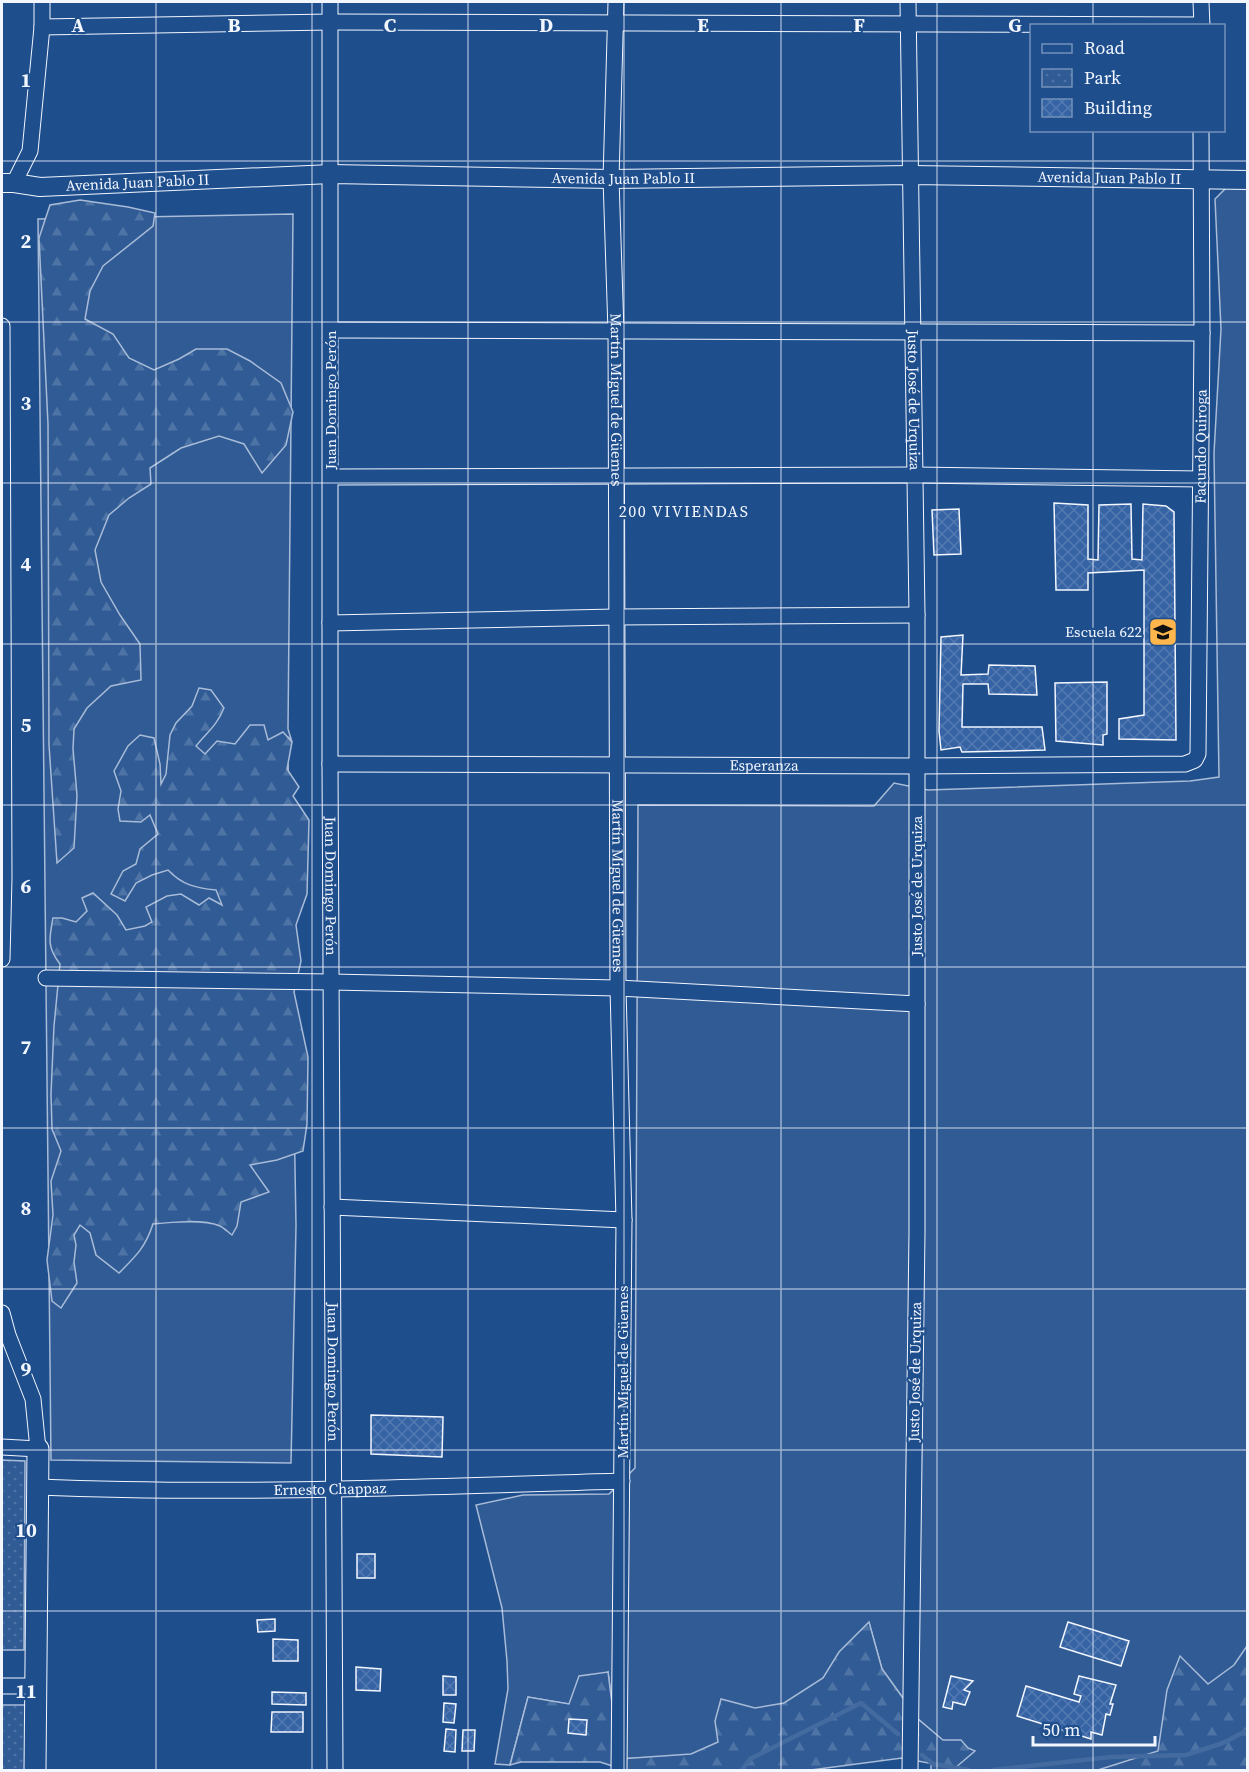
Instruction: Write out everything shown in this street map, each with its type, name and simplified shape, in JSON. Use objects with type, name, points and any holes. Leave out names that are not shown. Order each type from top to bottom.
[{"type":"main road","points":[[35,1770],[38,1449]]},
{"type":"street","points":[[8,183],[30,151],[42,27],[42,2]]},
{"type":"street","name":"Juan Domingo Perón","points":[[330,2],[330,764],[335,1770]]},
{"type":"street","name":"Martín Miguel de Güemes","points":[[616,2],[611,179],[616,331],[618,988],[624,1220],[620,1770]]},
{"type":"street","name":"Justo José de Urquiza","points":[[908,2],[917,615],[917,1232],[910,1770]]},
{"type":"street","points":[[1201,2],[1202,24]]},
{"type":"street","points":[[42,27],[331,22],[1030,24]]},
{"type":"street","name":"Facundo Quiroga","points":[[1195,760],[1198,754],[1201,479],[1201,132]]},
{"type":"street","name":"Avenida Juan Pablo II","points":[[8,183],[40,187],[331,174],[611,179],[911,175],[1248,180]]},
{"type":"street","points":[[2,326],[2,958]]},
{"type":"street","points":[[331,330],[1202,333]]},
{"type":"street","points":[[331,477],[916,475],[1201,479]]},
{"type":"street","points":[[330,624],[917,615]]},
{"type":"street","name":"Esperanza","points":[[330,764],[917,766],[1185,764],[1195,760]]},
{"type":"street","points":[[46,978],[618,988],[917,1004]]},
{"type":"street","points":[[332,1207],[624,1220]]},
{"type":"street","points":[[2,1312],[8,1335],[33,1400],[38,1449],[2,1447]]},
{"type":"street","name":"Ernesto Chappaz","points":[[38,1487],[122,1490],[333,1490],[622,1481]]},
{"type":"street","points":[[2,1686],[36,1686]]},
{"type":"shaded area","points":[[1227,187],[1247,187],[1247,1770],[931,1770],[931,1730],[918,1719],[882,1669],[869,1623],[866,1760],[658,1757],[619,1759],[608,1672],[569,1704],[528,1697],[510,1765],[495,1764],[508,1689],[507,1661],[502,1608],[476,1505],[523,1495],[609,1494],[635,1468],[638,805],[874,806],[894,783],[928,790],[1190,781],[1219,777],[1214,453],[1221,329],[1215,199]]},
{"type":"shaded area","points":[[293,214],[288,729],[292,742],[289,738],[288,756],[296,1226],[291,1463],[51,1460],[38,219]]},
{"type":"green space","points":[[80,200],[155,213],[153,226],[103,266],[90,291],[85,319],[113,334],[129,358],[154,370],[196,349],[227,349],[250,361],[281,383],[293,412],[286,445],[262,473],[244,444],[219,436],[181,448],[150,468],[151,484],[129,498],[109,515],[95,550],[101,582],[140,644],[141,680],[111,686],[87,708],[74,729],[73,749],[77,795],[74,848],[57,863],[49,745],[48,424],[39,238],[50,205]]},
{"type":"green space","points":[[199,688],[211,690],[224,708],[215,724],[196,746],[205,754],[217,741],[235,744],[250,725],[264,725],[268,740],[283,732],[292,742],[287,769],[299,787],[293,796],[309,820],[307,894],[296,925],[301,961],[294,992],[308,1057],[307,1124],[303,1151],[277,1160],[250,1165],[269,1192],[241,1202],[237,1226],[232,1235],[220,1226],[205,1222],[153,1224],[139,1251],[119,1273],[96,1255],[90,1233],[80,1225],[74,1235],[77,1283],[61,1308],[52,1301],[47,1260],[53,1215],[51,1181],[61,1151],[52,1129],[54,1026],[60,964],[53,953],[50,942],[53,918],[76,922],[87,911],[82,898],[93,893],[117,915],[126,930],[152,922],[146,907],[167,896],[181,894],[199,905],[209,898],[222,905],[216,890],[190,885],[168,870],[136,883],[125,901],[111,894],[123,871],[136,864],[140,849],[158,834],[150,815],[141,822],[120,821],[118,809],[121,791],[114,771],[128,746],[140,735],[154,738],[160,764],[161,784],[166,774],[170,735],[176,723],[192,706]]},
{"type":"green space","points":[[2,1460],[25,1461],[24,1650],[2,1650]]},
{"type":"green space","points":[[869,1622],[882,1669],[918,1719],[943,1740],[961,1740],[968,1748],[975,1751],[955,1768],[902,1758],[811,1770],[625,1770],[600,1762],[521,1762],[510,1765],[528,1697],[569,1704],[579,1676],[608,1672],[619,1759],[691,1754],[718,1742],[715,1721],[721,1699],[755,1708],[784,1703],[823,1678],[839,1652]]},
{"type":"green space","points":[[1247,1646],[1247,1770],[1098,1770],[1158,1751],[1167,1690],[1180,1656],[1208,1684],[1234,1665]]},
{"type":"green space","points":[[2,1705],[26,1705],[25,1770],[2,1770]]},
{"type":"building","points":[[1054,503],[1088,505],[1088,559],[1098,560],[1099,505],[1131,504],[1132,559],[1142,560],[1143,504],[1166,506],[1174,512],[1176,740],[1119,739],[1119,719],[1144,715],[1144,570],[1088,573],[1088,590],[1056,590]]},
{"type":"building","points":[[959,509],[961,554],[934,555],[932,510]]},
{"type":"building","points":[[963,635],[961,675],[988,674],[989,665],[1035,666],[1037,695],[989,694],[988,684],[963,684],[962,727],[1042,727],[1045,750],[962,752],[960,747],[941,750],[939,731],[941,637]]},
{"type":"building","points":[[1107,682],[1107,734],[1103,735],[1103,745],[1056,741],[1055,683]]},
{"type":"building","points":[[371,1415],[443,1417],[442,1457],[371,1454]]},
{"type":"building","points":[[357,1554],[375,1554],[375,1578],[357,1578]]},
{"type":"building","points":[[275,1619],[275,1631],[258,1632],[257,1620]]},
{"type":"building","points":[[1068,1622],[1129,1641],[1121,1666],[1060,1647]]},
{"type":"building","points":[[273,1639],[298,1640],[298,1661],[273,1661]]},
{"type":"building","points":[[356,1667],[381,1669],[380,1691],[356,1690]]},
{"type":"building","points":[[443,1676],[456,1677],[456,1695],[443,1695]]},
{"type":"building","points":[[951,1676],[973,1681],[964,1690],[970,1692],[965,1705],[953,1702],[952,1709],[943,1707]]},
{"type":"building","points":[[1079,1676],[1116,1685],[1110,1704],[1113,1704],[1110,1715],[1106,1714],[1102,1735],[1091,1732],[1091,1739],[1017,1716],[1026,1686],[1079,1702],[1081,1696],[1074,1694]]},
{"type":"building","points":[[272,1692],[306,1693],[306,1705],[272,1704]]},
{"type":"building","points":[[444,1703],[456,1704],[454,1723],[443,1722]]},
{"type":"building","points":[[272,1712],[303,1712],[303,1732],[271,1732]]},
{"type":"building","points":[[569,1719],[587,1720],[586,1735],[568,1733]]},
{"type":"building","points":[[446,1729],[456,1730],[455,1752],[444,1751]]},
{"type":"building","points":[[463,1730],[475,1730],[474,1751],[462,1751]]},
{"type":"waterway","points":[[742,1770],[750,1759],[861,1703],[898,1734]]},
{"type":"waterway","points":[[993,1770],[1111,1757],[1186,1755],[1223,1743],[1248,1730]]},
{"type":"waterway","points":[[922,1755],[933,1764],[969,1770]]},
{"type":"place","name":"Escuela 622","points":[[1163,632]]},
{"type":"district","name":"200 VIVIENDAS","points":[[684,511]]}]
